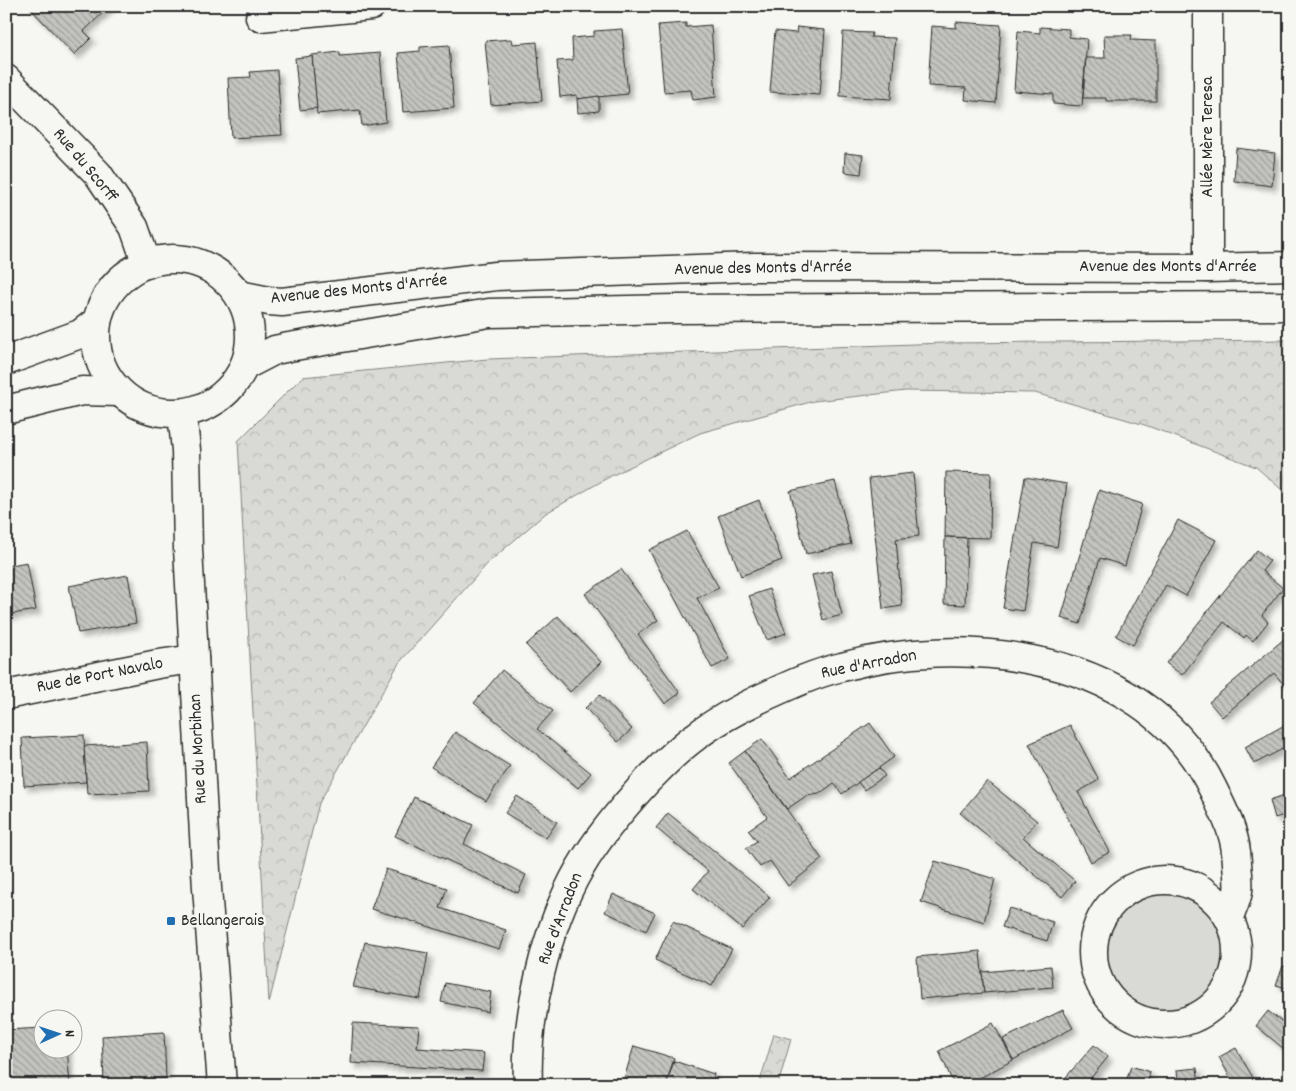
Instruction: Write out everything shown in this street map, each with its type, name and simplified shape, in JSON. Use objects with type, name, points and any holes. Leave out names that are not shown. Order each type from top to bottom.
[{"type":"street","points":[[260,17],[371,6]]},
{"type":"street","name":"Allée Mère Teresa","points":[[1208,6],[1208,268]]},
{"type":"street","name":"Rue du Scorff","points":[[6,79],[98,174],[134,227],[147,264]]},
{"type":"street","name":"Avenue des Monts d'Arrée","points":[[164,260],[198,263],[214,271],[228,282],[239,296],[247,316],[251,337],[249,352],[237,380],[226,393],[213,403],[198,410],[182,414],[165,414],[148,410],[119,392],[107,376],[99,359],[96,340],[97,321],[104,302],[115,286],[129,273],[147,264],[164,260]]},
{"type":"street","name":"Avenue des Monts d'Arrée","points":[[239,296],[282,302],[496,276],[754,267],[1208,268],[1290,266]]},
{"type":"street","points":[[244,366],[275,350],[489,313],[674,308],[1290,306]]},
{"type":"street","points":[[6,361],[80,334],[97,321]]},
{"type":"street","points":[[6,410],[82,392],[119,392]]},
{"type":"street","name":"Rue du Morbihan","points":[[182,414],[186,450],[188,549],[207,888],[222,1085]]},
{"type":"street","name":"Rue d'Arradon","points":[[528,1085],[530,1030],[536,993],[550,940],[562,906],[580,869],[618,814],[666,762],[693,738],[721,719],[747,704],[812,676],[842,666],[913,654],[951,652],[990,654],[1028,659],[1075,671],[1106,684],[1135,700],[1169,726],[1188,750],[1209,780],[1225,814],[1236,850],[1238,891],[1229,918]]},
{"type":"street","name":"Rue de Port Navalo","points":[[6,695],[158,664],[194,659]]},
{"type":"street","points":[[1167,880],[1192,884],[1214,898],[1229,918],[1237,942],[1236,967],[1227,991],[1210,1010],[1188,1022],[1163,1026],[1138,1020],[1117,1007],[1101,987],[1093,963],[1093,946],[1094,937],[1103,914],[1120,895],[1142,883],[1167,880]]},
{"type":"green space","points":[[1290,340],[1290,497],[1256,467],[1145,425],[1035,393],[906,391],[814,401],[700,433],[611,476],[546,513],[489,562],[399,663],[319,803],[269,1003],[238,441],[302,377],[488,359],[944,343]]},
{"type":"green space","points":[[1165,880],[1193,885],[1216,901],[1232,924],[1237,952],[1232,980],[1216,1003],[1193,1019],[1165,1024],[1137,1019],[1114,1003],[1098,980],[1093,952],[1098,924],[1114,901],[1137,885]]},
{"type":"green space","points":[[774,1034],[791,1039],[778,1085],[759,1085]]},
{"type":"building","points":[[28,6],[110,6],[84,31],[91,38],[74,55]]},
{"type":"building","points":[[956,22],[1001,25],[996,103],[965,100],[966,88],[928,86],[932,26],[956,28]]},
{"type":"building","points":[[686,23],[686,27],[711,25],[716,97],[693,100],[691,90],[664,92],[658,25]]},
{"type":"building","points":[[797,27],[825,30],[820,95],[770,92],[775,31],[796,33]]},
{"type":"building","points":[[1040,27],[1069,29],[1069,37],[1087,39],[1082,106],[1053,104],[1053,94],[1014,91],[1018,31],[1040,33]]},
{"type":"building","points":[[622,29],[628,94],[577,99],[577,95],[560,97],[557,61],[573,60],[572,38],[594,36],[594,31]]},
{"type":"building","points":[[843,32],[872,33],[871,37],[895,38],[891,99],[840,96]]},
{"type":"building","points":[[1104,35],[1132,35],[1131,40],[1156,41],[1156,101],[1106,101],[1106,98],[1083,98],[1086,58],[1105,58]]},
{"type":"building","points":[[512,39],[513,44],[537,42],[542,101],[491,105],[485,41]]},
{"type":"building","points":[[449,45],[454,108],[403,112],[398,53],[420,51],[420,47]]},
{"type":"building","points":[[340,52],[340,56],[380,53],[386,122],[362,126],[360,110],[317,114],[312,55]]},
{"type":"building","points":[[312,56],[317,108],[300,110],[295,58]]},
{"type":"building","points":[[277,70],[282,135],[231,138],[228,78],[251,77],[250,72]]},
{"type":"building","points":[[599,96],[599,111],[578,113],[577,99]]},
{"type":"building","points":[[1236,148],[1275,153],[1272,186],[1234,181]]},
{"type":"building","points":[[845,153],[863,155],[861,174],[844,172]]},
{"type":"building","points":[[946,472],[991,473],[990,538],[945,537]]},
{"type":"building","points":[[913,473],[919,536],[896,539],[902,606],[883,609],[869,478]]},
{"type":"building","points":[[1025,477],[1067,484],[1057,547],[1034,543],[1023,611],[1003,608]]},
{"type":"building","points":[[835,481],[851,544],[806,554],[790,491]]},
{"type":"building","points":[[1099,490],[1142,504],[1125,566],[1100,558],[1080,624],[1061,618]]},
{"type":"building","points":[[759,500],[782,560],[741,576],[718,516]]},
{"type":"building","points":[[1178,520],[1216,540],[1186,596],[1166,585],[1133,645],[1116,636]]},
{"type":"building","points":[[687,531],[719,588],[697,598],[730,659],[712,668],[649,550]]},
{"type":"building","points":[[945,537],[967,538],[965,605],[944,604]]},
{"type":"building","points":[[1257,550],[1270,561],[1262,571],[1283,588],[1262,615],[1268,622],[1253,641],[1246,635],[1244,638],[1224,622],[1182,675],[1166,663]]},
{"type":"building","points":[[27,562],[36,610],[6,615],[6,566]]},
{"type":"building","points":[[621,569],[658,620],[638,634],[680,693],[665,704],[585,594]]},
{"type":"building","points":[[831,571],[842,615],[823,620],[812,575]]},
{"type":"building","points":[[128,575],[136,623],[78,633],[69,586]]},
{"type":"building","points":[[769,589],[786,633],[767,640],[749,596]]},
{"type":"building","points":[[558,616],[601,662],[570,692],[526,645]]},
{"type":"building","points":[[1290,634],[1290,692],[1274,673],[1222,717],[1209,702]]},
{"type":"building","points":[[502,670],[553,711],[537,729],[591,773],[578,788],[474,703]]},
{"type":"building","points":[[600,695],[632,729],[618,742],[585,708]]},
{"type":"building","points":[[1290,722],[1290,745],[1254,764],[1245,747]]},
{"type":"building","points":[[870,723],[894,757],[842,794],[834,783],[819,794],[806,796],[787,809],[745,751],[762,739],[790,778]]},
{"type":"building","points":[[1070,725],[1099,780],[1078,792],[1110,852],[1091,862],[1029,744]]},
{"type":"building","points":[[455,732],[510,766],[486,801],[431,767]]},
{"type":"building","points":[[84,735],[86,782],[24,786],[22,738]]},
{"type":"building","points":[[147,742],[149,791],[87,794],[84,746]]},
{"type":"building","points":[[745,751],[822,859],[788,886],[770,861],[760,867],[746,848],[757,841],[748,830],[767,817],[729,763]]},
{"type":"building","points":[[879,768],[885,776],[864,790],[858,782]]},
{"type":"building","points":[[987,781],[1037,821],[1023,837],[1075,881],[1062,897],[960,813]]},
{"type":"building","points":[[1290,793],[1290,813],[1275,818],[1270,800]]},
{"type":"building","points":[[517,796],[557,822],[546,838],[505,813]]},
{"type":"building","points":[[414,797],[473,825],[464,844],[526,875],[518,893],[395,836]]},
{"type":"building","points":[[668,813],[770,897],[742,929],[693,889],[708,871],[656,828]]},
{"type":"building","points":[[1290,854],[1290,875],[1289,875],[1286,855]]},
{"type":"building","points":[[935,861],[995,879],[984,922],[921,902]]},
{"type":"building","points":[[386,869],[447,888],[440,908],[506,930],[499,949],[371,909]]},
{"type":"building","points":[[613,894],[655,913],[646,931],[605,912]]},
{"type":"building","points":[[1009,908],[1053,922],[1047,941],[1002,927]]},
{"type":"building","points":[[673,921],[732,949],[712,986],[655,960]]},
{"type":"building","points":[[365,942],[428,953],[420,999],[353,987]]},
{"type":"building","points":[[980,951],[984,993],[920,999],[917,957]]},
{"type":"building","points":[[1051,966],[1053,987],[984,993],[982,972]]},
{"type":"building","points":[[1283,966],[1290,968],[1290,989],[1276,985]]},
{"type":"building","points":[[445,983],[491,992],[488,1012],[441,1002]]},
{"type":"building","points":[[1063,1010],[1073,1028],[1013,1060],[1003,1039]]},
{"type":"building","points":[[1268,1011],[1290,1028],[1290,1054],[1256,1026]]},
{"type":"building","points":[[353,1023],[419,1026],[417,1048],[484,1053],[482,1071],[351,1063]]},
{"type":"building","points":[[993,1023],[1013,1060],[967,1085],[954,1085],[939,1051]]},
{"type":"building","points":[[32,1029],[32,1058],[68,1058],[70,1085],[8,1085],[6,1030]]},
{"type":"building","points":[[164,1032],[166,1078],[104,1082],[102,1036]]},
{"type":"building","points":[[1094,1045],[1108,1057],[1085,1085],[1059,1085]]},
{"type":"building","points":[[634,1046],[674,1058],[666,1085],[622,1085]]},
{"type":"building","points":[[1236,1048],[1257,1085],[1234,1085],[1219,1057]]},
{"type":"building","points":[[674,1061],[714,1074],[712,1085],[666,1085]]},
{"type":"building","points":[[1131,1066],[1150,1072],[1147,1085],[1125,1085]]},
{"type":"building","points":[[1197,1068],[1199,1085],[1178,1085],[1177,1070]]},
{"type":"building","points":[[713,1079],[732,1085],[712,1085]]},
{"type":"place","name":"Bellangerais","points":[[171,921]]}]
